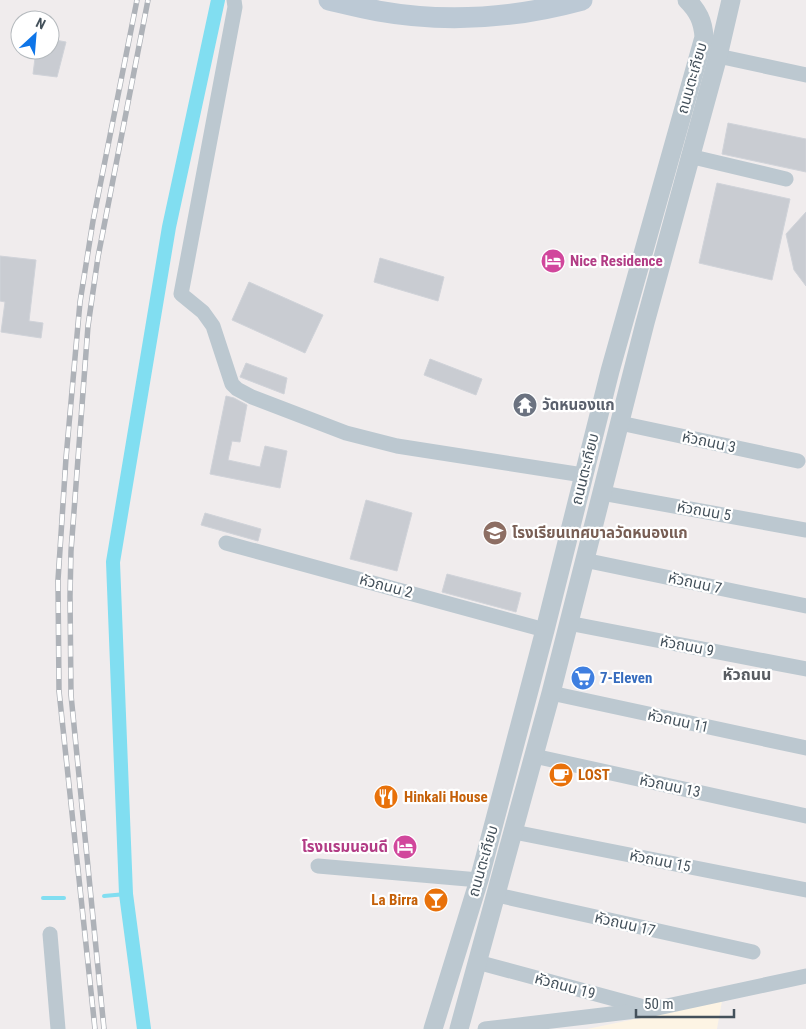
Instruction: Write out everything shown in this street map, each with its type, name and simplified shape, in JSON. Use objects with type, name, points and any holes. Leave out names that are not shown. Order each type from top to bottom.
[{"type":"main road","points":[[330,0],[379,11],[441,17],[498,16],[553,8],[582,0]]},
{"type":"street","points":[[234,0],[235,7],[181,294],[203,312],[213,326],[232,384],[252,397],[346,433],[397,446],[581,484],[602,495]]},
{"type":"street","name":"ถนนตะเกียบ","points":[[438,1028],[545,630],[615,354],[704,37],[704,26],[699,13],[687,0]]},
{"type":"street","name":"ถนนตะเกียบ","points":[[459,1029],[551,693],[731,0]]},
{"type":"street","points":[[718,56],[806,75]]},
{"type":"street","points":[[690,156],[786,179]]},
{"type":"street","name":"หัวถนน 3","points":[[620,423],[798,461]]},
{"type":"street","name":"หัวถนน 5","points":[[602,495],[806,530]]},
{"type":"street","name":"หัวถนน 2","points":[[226,543],[545,630]]},
{"type":"street","name":"หัวถนน 7","points":[[584,560],[806,606]]},
{"type":"street","name":"หัวถนน 9","points":[[568,623],[806,669]]},
{"type":"street","name":"หัวถนน 11","points":[[551,693],[806,748]]},
{"type":"street","name":"หัวถนน 13","points":[[534,756],[806,816]]},
{"type":"street","name":"หัวถนน 15","points":[[514,832],[806,890]]},
{"type":"street","points":[[318,866],[479,880]]},
{"type":"street","name":"หัวถนน 17","points":[[497,895],[753,952]]},
{"type":"street","points":[[463,930],[485,936]]},
{"type":"street","points":[[50,934],[58,1029]]},
{"type":"street","name":"หัวถนน 19","points":[[477,962],[653,1009]]},
{"type":"street","points":[[485,1029],[653,1009],[806,976]]},
{"type":"shaded area","points":[[722,1001],[717,1029],[587,1029]]},
{"type":"building","points":[[60,41],[66,42],[57,77],[33,74],[35,60],[60,60]]},
{"type":"building","points":[[728,123],[806,139],[806,172],[722,154]]},
{"type":"building","points":[[717,183],[790,199],[772,280],[699,263]]},
{"type":"building","points":[[806,212],[806,286],[794,270],[786,234]]},
{"type":"building","points":[[0,256],[36,260],[29,321],[43,323],[41,338],[1,332],[5,302],[0,301]]},
{"type":"building","points":[[380,258],[444,277],[438,301],[374,282]]},
{"type":"building","points":[[249,282],[323,315],[305,353],[232,320]]},
{"type":"building","points":[[430,359],[482,379],[476,395],[424,375]]},
{"type":"building","points":[[246,363],[287,378],[284,394],[240,377]]},
{"type":"building","points":[[226,396],[247,405],[240,442],[232,441],[228,460],[260,467],[265,446],[287,451],[280,488],[210,474]]},
{"type":"building","points":[[366,500],[412,513],[397,571],[350,559]]},
{"type":"building","points":[[205,513],[261,529],[258,541],[201,525]]},
{"type":"building","points":[[447,574],[521,593],[516,612],[442,592]]},
{"type":"waterway","points":[[144,1029],[126,894],[113,562],[169,227],[218,0]]},
{"type":"waterway","points":[[104,896],[126,894]]},
{"type":"waterway","points":[[43,898],[64,898]]},
{"type":"railway","points":[[95,1029],[59,691],[58,580],[66,458],[80,302],[93,221],[137,0]]},
{"type":"railway","points":[[104,1029],[71,695],[71,551],[88,326],[98,257],[148,0]]},
{"type":"place","name":"Nice Residence","points":[[553,261]]},
{"type":"place","name":"วัดหนองแก","points":[[525,405]]},
{"type":"place","name":"โรงเรียนเทศบาลวัดหนองแก","points":[[495,533]]},
{"type":"place","name":"7-Eleven","points":[[583,678]]},
{"type":"place","name":"LOST","points":[[561,775]]},
{"type":"place","name":"Hinkali House","points":[[386,797]]},
{"type":"place","name":"โรงแรมนอนดี","points":[[405,847]]},
{"type":"place","name":"La Birra","points":[[436,900]]},
{"type":"district","name":"หัวถนน","points":[[747,674]]}]
